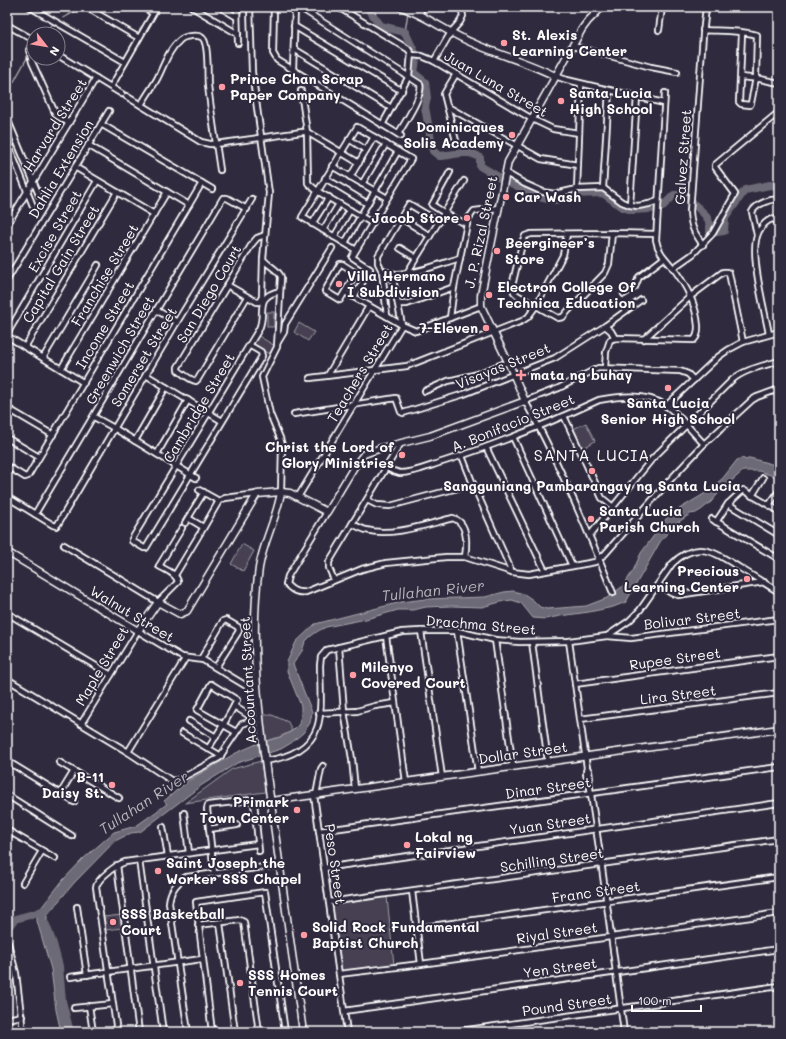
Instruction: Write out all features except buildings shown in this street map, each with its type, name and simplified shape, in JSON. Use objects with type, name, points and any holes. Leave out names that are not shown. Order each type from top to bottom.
[{"type":"street","points":[[30,7],[125,62]]},
{"type":"street","points":[[86,7],[139,38]]},
{"type":"street","points":[[143,7],[153,13]]},
{"type":"street","points":[[111,87],[157,7]]},
{"type":"street","points":[[192,7],[238,34]]},
{"type":"street","points":[[220,7],[237,17]]},
{"type":"street","points":[[237,7],[238,43]]},
{"type":"street","points":[[227,285],[257,302],[261,300],[269,193],[252,72],[250,7]]},
{"type":"street","points":[[274,7],[274,58],[399,135],[417,101],[422,88],[420,84],[299,7]]},
{"type":"street","points":[[293,70],[295,7]]},
{"type":"street","points":[[338,7],[408,49],[412,56],[409,76],[382,125]]},
{"type":"street","points":[[401,7],[420,14],[463,39],[542,69],[555,76],[581,84],[664,102]]},
{"type":"street","points":[[420,14],[423,7]]},
{"type":"street","name":"Juan Luna Street","points":[[461,7],[463,16],[451,32],[434,60],[532,119],[554,129],[579,133]]},
{"type":"street","name":"J. P. Rizal Street","points":[[602,7],[588,21],[555,76],[508,162],[481,295],[481,306],[514,374],[525,402],[539,427],[590,535],[613,593]]},
{"type":"street","points":[[659,30],[662,7]]},
{"type":"street","name":"Galvez Street","points":[[703,245],[694,233],[691,224],[691,200],[703,30],[706,7]]},
{"type":"street","points":[[7,25],[26,36]]},
{"type":"street","points":[[294,26],[402,91]]},
{"type":"street","points":[[703,30],[742,33],[754,34],[758,37],[756,78],[750,104],[740,104],[739,101],[742,33]]},
{"type":"street","points":[[141,105],[167,58],[179,41],[183,37],[202,37],[206,47],[208,85],[220,170]]},
{"type":"street","points":[[573,46],[656,69],[677,72]]},
{"type":"street","points":[[294,49],[391,108]]},
{"type":"street","points":[[412,56],[422,56],[434,60]]},
{"type":"street","points":[[66,60],[201,142],[216,144],[307,132],[359,162]]},
{"type":"street","points":[[34,66],[56,115],[69,123]]},
{"type":"street","points":[[456,74],[444,94],[456,141]]},
{"type":"street","points":[[741,77],[756,78],[779,83]]},
{"type":"street","name":"Harvard Street","points":[[7,225],[96,78]]},
{"type":"street","points":[[577,189],[581,84]]},
{"type":"street","points":[[603,188],[609,90]]},
{"type":"street","points":[[302,91],[307,132],[308,183],[317,191],[372,223]]},
{"type":"street","points":[[605,368],[606,352],[610,340],[615,338],[694,340],[696,339],[698,333],[697,321],[691,296],[657,246],[656,234],[659,211],[658,202],[665,93]]},
{"type":"street","points":[[630,205],[637,96]]},
{"type":"street","points":[[448,107],[541,159],[578,165]]},
{"type":"street","name":"Dahlia Extension","points":[[7,280],[109,111]]},
{"type":"street","points":[[673,268],[703,245],[714,231],[735,194],[715,165],[779,112]]},
{"type":"street","points":[[7,118],[39,196]]},
{"type":"street","points":[[101,124],[212,189]]},
{"type":"street","points":[[354,297],[369,270],[368,267],[352,257],[411,160],[411,158],[356,127],[302,217],[356,250]]},
{"type":"street","points":[[350,177],[374,137]]},
{"type":"street","points":[[349,140],[366,150]]},
{"type":"street","points":[[7,141],[32,206]]},
{"type":"street","points":[[362,184],[386,144]]},
{"type":"street","points":[[88,146],[189,205]]},
{"type":"street","points":[[345,243],[398,151]]},
{"type":"street","points":[[332,166],[387,198]]},
{"type":"street","points":[[75,167],[154,214]]},
{"type":"street","points":[[450,172],[432,204],[444,213],[467,224]]},
{"type":"street","points":[[506,175],[543,192],[556,194],[577,189],[603,188],[622,202],[630,205],[638,206],[658,202]]},
{"type":"street","points":[[325,178],[368,204]]},
{"type":"street","points":[[407,273],[464,180]]},
{"type":"street","name":"Excise Street","points":[[7,335],[97,181]]},
{"type":"street","name":"Income Street","points":[[7,466],[27,477],[202,183]]},
{"type":"street","name":"Capital Gain Street","points":[[25,347],[117,192]]},
{"type":"street","name":"Franchise Street","points":[[61,369],[167,192]]},
{"type":"street","points":[[312,224],[328,197]]},
{"type":"street","name":"Greenwich Street","points":[[35,514],[224,198],[247,209]]},
{"type":"street","name":"Somerset Street","points":[[35,514],[56,526],[58,524],[177,322],[252,199]]},
{"type":"street","points":[[769,334],[756,263],[755,254],[757,235],[752,212],[753,209],[764,202],[775,199],[779,200]]},
{"type":"street","points":[[323,230],[339,204]]},
{"type":"street","points":[[387,316],[382,271],[378,263],[378,256],[409,204],[439,222]]},
{"type":"street","points":[[450,318],[454,287],[470,216],[474,211],[499,208]]},
{"type":"street","points":[[334,237],[350,210]]},
{"type":"street","points":[[401,218],[430,236]]},
{"type":"street","points":[[757,235],[766,222],[773,219],[779,224]]},
{"type":"street","points":[[612,233],[609,264],[605,273],[563,317],[558,318],[514,292],[512,286],[525,236],[530,234],[612,233],[656,234]]},
{"type":"street","points":[[310,378],[407,366],[522,321],[528,317],[536,306],[563,254],[567,234]]},
{"type":"street","name":"San Diego Court","points":[[247,296],[198,379],[193,381],[178,370],[178,366],[254,240],[265,235]]},
{"type":"street","name":"Accountant Street","points":[[303,1032],[262,741],[256,662],[256,592],[261,558],[276,515],[281,492],[282,445],[270,414],[262,377],[284,332],[284,324],[332,248]]},
{"type":"street","points":[[400,248],[416,258]]},
{"type":"street","points":[[382,271],[392,274],[407,273],[460,258]]},
{"type":"street","points":[[624,294],[636,286],[639,277],[664,258]]},
{"type":"street","points":[[263,259],[280,274],[277,344]]},
{"type":"street","points":[[341,264],[356,273],[345,292],[340,300],[325,291],[341,264]]},
{"type":"street","points":[[43,358],[98,266]]},
{"type":"street","points":[[644,339],[691,296],[723,272],[729,273],[743,342]]},
{"type":"street","name":"Teachers Street","points":[[298,497],[402,325],[392,274]]},
{"type":"street","points":[[398,304],[407,304],[454,287]]},
{"type":"street","name":"Cambridge Street","points":[[190,474],[145,548],[132,540],[261,324],[261,308],[265,300],[270,294],[280,291]]},
{"type":"street","points":[[345,292],[410,330],[416,331],[481,306]]},
{"type":"street","name":"Visayas Street","points":[[353,405],[396,399],[401,412],[403,413],[464,394],[555,358],[605,326],[641,300]]},
{"type":"street","points":[[328,375],[369,306]]},
{"type":"street","points":[[156,310],[177,322]]},
{"type":"street","points":[[605,326],[611,331],[615,338]]},
{"type":"street","points":[[666,406],[718,357],[728,350],[743,342],[779,332]]},
{"type":"street","points":[[7,335],[84,383]]},
{"type":"street","points":[[190,474],[262,356],[262,353],[249,345]]},
{"type":"street","points":[[590,535],[652,459],[738,375],[779,361]]},
{"type":"street","points":[[425,391],[448,381],[474,375],[508,362]]},
{"type":"street","points":[[694,380],[688,374],[680,371],[598,368],[559,388],[448,431],[364,454],[354,467],[288,576],[286,584],[297,592],[306,592],[362,569],[386,563],[446,557],[465,558],[512,572],[529,574],[595,562],[600,559],[704,444],[752,400],[779,390]]},
{"type":"street","points":[[146,375],[222,421]]},
{"type":"street","points":[[135,440],[166,387]]},
{"type":"street","name":"A. Bonifacio Street","points":[[386,468],[398,472],[407,472],[462,456],[539,427],[599,400],[614,397],[653,399],[666,406],[704,444]]},
{"type":"street","points":[[157,454],[188,400]]},
{"type":"street","points":[[294,414],[353,405]]},
{"type":"street","points":[[7,408],[53,435]]},
{"type":"street","points":[[564,416],[602,498],[613,507]]},
{"type":"street","points":[[94,417],[135,440],[196,478]]},
{"type":"street","points":[[513,437],[572,566]]},
{"type":"street","points":[[7,438],[39,457]]},
{"type":"street","points":[[334,580],[329,568],[329,562],[401,443]]},
{"type":"street","points":[[486,447],[545,571]]},
{"type":"street","points":[[462,456],[512,572]]},
{"type":"street","points":[[752,496],[763,478]]},
{"type":"street","points":[[367,500],[377,505],[390,506],[473,484]]},
{"type":"street","points":[[779,511],[743,490],[714,520],[779,559]]},
{"type":"street","points":[[185,523],[202,491],[219,502]]},
{"type":"street","points":[[769,505],[779,491]]},
{"type":"street","points":[[175,575],[219,502],[225,498],[281,492],[290,493],[327,512]]},
{"type":"street","points":[[64,545],[158,602],[178,613],[183,614],[189,609],[257,494]]},
{"type":"street","points":[[7,497],[35,514]]},
{"type":"street","points":[[728,504],[779,535]]},
{"type":"street","points":[[188,518],[203,527]]},
{"type":"street","points":[[352,524],[366,530],[382,532],[418,527],[452,518],[458,520],[462,524],[466,536],[465,558]]},
{"type":"street","points":[[158,602],[178,583],[175,575],[159,566],[182,528]]},
{"type":"street","name":"Drachma Street","points":[[265,760],[289,756],[300,750],[312,737],[318,727],[320,713],[320,665],[321,658],[327,650],[402,632],[421,631],[457,631],[495,640],[532,642],[607,636],[629,622],[640,610],[677,559],[688,553],[700,550],[715,552],[779,592]]},
{"type":"street","name":"Walnut Street","points":[[7,552],[185,659]]},
{"type":"street","points":[[659,585],[671,593],[678,595],[764,582]]},
{"type":"street","name":"Maple Street","points":[[82,724],[138,631],[158,602]]},
{"type":"street","points":[[7,613],[111,675]]},
{"type":"street","name":"Bolivar Street","points":[[607,636],[631,638],[779,619]]},
{"type":"street","points":[[201,659],[226,620],[238,627],[239,631],[216,667]]},
{"type":"street","points":[[421,631],[442,777]]},
{"type":"street","points":[[457,631],[478,772]]},
{"type":"street","points":[[386,636],[406,782]]},
{"type":"street","points":[[495,640],[513,767]]},
{"type":"street","points":[[569,640],[585,757],[590,774],[590,794],[624,1032]]},
{"type":"street","points":[[532,642],[548,762]]},
{"type":"street","points":[[339,648],[344,711],[355,789]]},
{"type":"street","name":"Rupee Street","points":[[575,684],[779,656]]},
{"type":"street","points":[[128,752],[185,659],[201,659],[248,687]]},
{"type":"street","points":[[7,679],[128,752],[170,780],[175,781],[221,756],[242,724],[260,718]]},
{"type":"street","points":[[208,748],[216,737],[223,724],[234,706],[237,699],[211,685],[197,709],[223,724],[236,732]]},
{"type":"street","name":"Lira Street","points":[[580,718],[779,693]]},
{"type":"street","points":[[320,713],[357,711],[395,703]]},
{"type":"street","points":[[234,706],[248,714],[253,720]]},
{"type":"street","points":[[190,721],[216,737]]},
{"type":"street","name":"Dollar Street","points":[[271,801],[779,729]]},
{"type":"street","points":[[182,733],[221,756]]},
{"type":"street","points":[[7,761],[74,802]]},
{"type":"street","points":[[59,762],[119,798]]},
{"type":"street","name":"Peso Street","points":[[323,766],[315,795],[346,1032]]},
{"type":"street","name":"Dinar Street","points":[[319,831],[779,767]]},
{"type":"street","points":[[60,794],[74,771]]},
{"type":"street","points":[[7,795],[72,836]]},
{"type":"street","points":[[214,873],[208,805],[253,800],[259,851]]},
{"type":"street","name":"Yuan Street","points":[[324,868],[779,803]]},
{"type":"street","points":[[184,813],[189,853]]},
{"type":"street","points":[[209,829],[237,825]]},
{"type":"street","points":[[163,826],[168,856]]},
{"type":"street","points":[[7,830],[55,858]]},
{"type":"street","name":"Schilling Street","points":[[329,902],[779,839]]},
{"type":"street","points":[[118,1032],[96,887],[98,882],[117,865],[125,862],[258,844]]},
{"type":"street","points":[[23,883],[42,851]]},
{"type":"street","points":[[139,860],[163,1032]]},
{"type":"street","points":[[117,865],[139,1032]]},
{"type":"street","points":[[188,1032],[169,903],[171,894],[179,881],[186,877],[280,865]]},
{"type":"street","name":"Franc Street","points":[[417,928],[779,877]]},
{"type":"street","points":[[412,891],[421,964]]},
{"type":"street","points":[[212,1032],[195,904],[198,901],[265,892],[284,1032]]},
{"type":"street","points":[[78,907],[87,975]]},
{"type":"street","name":"Riyal Street","points":[[339,974],[421,964],[779,913]]},
{"type":"street","points":[[198,925],[240,920],[244,922],[259,1032]]},
{"type":"street","points":[[220,923],[235,1032]]},
{"type":"street","points":[[8,943],[9,958],[16,973],[24,1032]]},
{"type":"street","name":"Yen Street","points":[[344,1011],[779,949]]},
{"type":"street","points":[[70,977],[202,959]]},
{"type":"street","name":"Pound Street","points":[[452,1032],[779,986]]},
{"type":"street","points":[[74,1008],[113,1004]]},
{"type":"street","points":[[89,1006],[93,1032]]},
{"type":"street","points":[[7,1019],[22,1016]]},
{"type":"shaded area","points":[[267,312],[274,312],[274,327],[267,327]]},
{"type":"shaded area","points":[[299,323],[314,332],[308,341],[294,332]]},
{"type":"shaded area","points":[[257,335],[275,346],[269,354],[252,344]]},
{"type":"shaded area","points":[[586,423],[595,441],[582,449],[573,429]]},
{"type":"shaded area","points":[[742,458],[746,460],[750,458],[771,464],[779,464],[779,478],[759,471],[743,471],[701,510],[690,514],[673,526],[660,542],[626,602],[613,607],[545,619],[533,618],[521,603],[512,600],[482,607],[451,606],[398,610],[366,619],[326,627],[311,636],[305,642],[302,651],[293,664],[312,712],[310,723],[303,733],[281,749],[237,763],[202,785],[140,832],[131,833],[115,841],[74,883],[47,915],[47,926],[59,969],[59,987],[71,1032],[61,1032],[56,1010],[51,969],[37,921],[37,913],[63,880],[83,859],[114,832],[136,826],[167,804],[164,801],[189,780],[236,753],[292,731],[299,724],[301,706],[287,671],[287,662],[296,642],[315,624],[401,602],[426,599],[485,597],[513,591],[524,594],[540,607],[547,609],[586,606],[607,598],[623,586],[633,571],[641,553],[669,515],[704,494],[723,478],[737,460]]},
{"type":"shaded area","points":[[242,544],[254,551],[243,571],[231,564]]},
{"type":"shaded area","points":[[263,715],[272,715],[288,722],[292,731],[280,737],[266,741]]},
{"type":"shaded area","points":[[261,761],[265,792],[185,803],[232,769]]},
{"type":"shaded area","points":[[387,897],[394,965],[341,972],[332,905]]},
{"type":"shaded area","name":"SSS Basketball Court","points":[[121,915],[122,928],[106,930],[104,917]]},
{"type":"waterway","points":[[63,18],[83,7]]},
{"type":"waterway","points":[[367,7],[381,26],[405,32],[415,53]]},
{"type":"waterway","points":[[405,32],[408,12]]},
{"type":"waterway","points":[[416,59],[414,73],[425,82],[427,98],[425,107],[433,151],[439,156],[460,153],[471,153],[476,155],[480,158],[480,166],[500,178],[543,198],[557,200],[571,194],[603,193],[622,207],[632,210],[662,207],[674,195],[684,195],[705,215],[710,225],[710,231],[717,232],[724,231],[725,218],[745,190],[770,185],[779,186]]},
{"type":"waterway","points":[[7,94],[26,60]]},
{"type":"waterway","points":[[7,928],[15,919],[47,909]]},
{"type":"waterway","name":"Tullahan River","points":[[46,925],[59,966],[62,1001],[70,1032]]},
{"type":"place","name":"St. Alexis Learning Center","points":[[504,43]]},
{"type":"place","name":"Prince Chan Scrap Paper Company","points":[[222,87]]},
{"type":"place","name":"Santa Lucia High School","points":[[561,101]]},
{"type":"place","name":"Dominicques Solis Academy","points":[[512,135]]},
{"type":"place","name":"Car Wash","points":[[506,197]]},
{"type":"place","name":"Jacob Store","points":[[467,218]]},
{"type":"place","name":"Beergineer’s Store","points":[[497,251]]},
{"type":"place","name":"Villa Hermano I Subdivision","points":[[339,284]]},
{"type":"place","name":"Electron College Of Technica Education","points":[[489,295]]},
{"type":"place","name":"7-Eleven","points":[[486,328]]},
{"type":"place","name":"mata ng buhay","points":[[521,375]]},
{"type":"place","name":"Santa Lucia Senior High School","points":[[668,388]]},
{"type":"place","name":"Christ the Lord of Glory Ministries","points":[[402,455]]},
{"type":"place","name":"Sangguniang Pambarangay ng Santa Lucia","points":[[592,471]]},
{"type":"place","name":"Santa Lucia Parish Church","points":[[591,519]]},
{"type":"place","name":"Precious Learning Center","points":[[747,579]]},
{"type":"place","name":"Milenyo Covered Court","points":[[353,675]]},
{"type":"place","name":"B-11 Daisy St.","points":[[112,785]]},
{"type":"place","name":"Primark Town Center","points":[[297,810]]},
{"type":"place","name":"Lokal ng Fairview","points":[[407,845]]},
{"type":"place","name":"Saint Joseph the Worker SSS Chapel","points":[[158,871]]},
{"type":"place","name":"SSS Basketball Court","points":[[113,922]]},
{"type":"place","name":"Solid Rock Fundamental Baptist Church","points":[[304,935]]},
{"type":"place","name":"SSS Homes Tennis Court","points":[[240,983]]},
{"type":"district","name":"SANTA LUCIA","points":[[592,455]]}]
